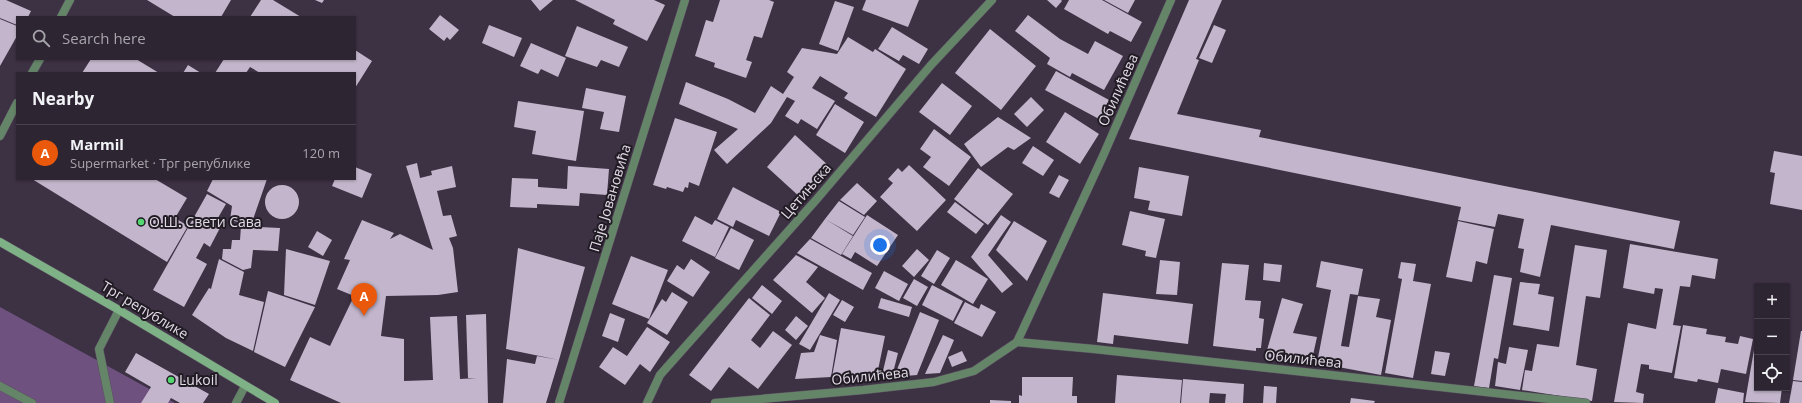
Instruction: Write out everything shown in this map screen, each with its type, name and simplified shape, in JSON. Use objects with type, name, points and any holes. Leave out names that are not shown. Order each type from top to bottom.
[{"type":"street","points":[[62,16],[70,0]]},
{"type":"street","name":"Паје Јовановића","points":[[559,403],[685,0]]},
{"type":"street","name":"Цетињска","points":[[647,403],[660,375],[816,200],[931,65],[992,0]]},
{"type":"street","name":"Обилићева","points":[[715,403],[934,382],[974,371],[1016,342],[1103,156],[1171,0]]},
{"type":"street","points":[[33,72],[39,60]]},
{"type":"street","points":[[0,136],[16,105]]},
{"type":"street","name":"Трг републике","points":[[0,242],[120,310],[275,403]]},
{"type":"street","points":[[110,403],[99,349],[120,310]]},
{"type":"street","name":"Обилићева","points":[[1016,342],[1586,403]]},
{"type":"street","points":[[0,386],[32,403]]},
{"type":"street","points":[[236,403],[245,386]]},
{"type":"shaded area","points":[[0,307],[175,403],[0,403]]},
{"type":"building","points":[[0,0],[6,0],[31,11],[28,16],[16,16],[16,25],[0,18]]},
{"type":"building","points":[[147,0],[231,0],[222,16],[173,16]]},
{"type":"building","points":[[261,0],[273,0],[299,16],[251,16]]},
{"type":"building","points":[[315,0],[324,0],[322,3]]},
{"type":"building","points":[[531,0],[553,0],[540,11]]},
{"type":"building","points":[[575,0],[654,0],[665,5],[647,41],[613,24],[615,20]]},
{"type":"building","points":[[720,0],[769,0],[774,2],[762,38],[754,36],[746,60],[752,62],[746,78],[714,67],[715,63],[695,56],[706,20],[713,22]]},
{"type":"building","points":[[866,0],[919,0],[908,27],[862,10]]},
{"type":"building","points":[[1047,0],[1061,0],[1062,1],[1056,8]]},
{"type":"building","points":[[1069,0],[1102,0],[1142,22],[1131,42],[1110,31],[1108,34],[1064,9]]},
{"type":"building","points":[[1104,0],[1135,0],[1128,13]]},
{"type":"building","points":[[1189,0],[1222,0],[1196,59],[1199,60],[1177,114],[1261,130],[1259,137],[1680,221],[1674,249],[1551,225],[1540,277],[1520,272],[1524,249],[1518,248],[1524,219],[1498,214],[1495,227],[1458,220],[1461,207],[1129,139]]},
{"type":"building","points":[[835,1],[854,7],[838,51],[819,44]]},
{"type":"building","points":[[440,15],[459,30],[450,40],[447,37],[444,41],[429,29]]},
{"type":"building","points":[[1028,15],[1060,39],[1088,54],[1095,41],[1123,56],[1104,90],[1072,73],[1070,77],[1047,64],[1050,58],[1015,31]]},
{"type":"building","points":[[0,19],[16,26],[16,38],[0,66]]},
{"type":"building","points":[[489,25],[522,38],[514,57],[482,43]]},
{"type":"building","points":[[1214,25],[1226,30],[1212,63],[1199,58]]},
{"type":"building","points":[[577,26],[628,47],[619,67],[601,60],[597,67],[565,56]]},
{"type":"building","points":[[892,27],[928,49],[919,64],[903,55],[899,61],[878,49]]},
{"type":"building","points":[[990,29],[1036,66],[1001,110],[955,73]]},
{"type":"building","points":[[848,37],[873,52],[875,49],[906,69],[876,117],[844,98],[848,93],[820,76],[812,88],[835,101],[817,129],[801,119],[798,124],[785,116],[795,101],[787,97],[771,123],[727,164],[714,150],[738,129],[679,104],[686,82],[728,99],[755,113],[771,86],[783,94],[794,77],[787,72],[802,48],[837,54]]},
{"type":"building","points":[[531,43],[566,58],[558,77],[541,69],[538,74],[520,66]]},
{"type":"building","points":[[356,51],[372,61],[356,86],[356,72],[258,72],[250,67],[247,72],[216,72],[223,60],[356,60]]},
{"type":"building","points":[[90,60],[138,60],[157,72],[83,72]]},
{"type":"building","points":[[188,65],[199,72],[184,72]]},
{"type":"building","points":[[1056,71],[1109,100],[1099,119],[1045,90]]},
{"type":"building","points":[[942,83],[972,106],[950,135],[919,112]]},
{"type":"building","points":[[586,88],[626,96],[619,132],[600,129],[604,112],[582,108]]},
{"type":"building","points":[[1031,97],[1044,110],[1027,127],[1014,114]]},
{"type":"building","points":[[518,101],[584,111],[576,161],[532,154],[536,131],[514,127]]},
{"type":"building","points":[[835,104],[864,122],[845,153],[816,135]]},
{"type":"building","points":[[1065,112],[1099,134],[1080,164],[1046,142]]},
{"type":"building","points":[[998,117],[1031,138],[1014,150],[1008,147],[981,167],[964,144]]},
{"type":"building","points":[[675,118],[717,132],[699,186],[689,182],[688,188],[685,187],[683,192],[667,187],[666,189],[653,185]]},
{"type":"building","points":[[934,129],[971,157],[949,186],[923,167],[931,157],[920,149]]},
{"type":"building","points":[[795,135],[830,167],[801,198],[767,167]]},
{"type":"building","points":[[1033,146],[1054,160],[1043,176],[1022,163]]},
{"type":"building","points":[[1774,151],[1802,156],[1802,210],[1770,204],[1775,173],[1770,172]]},
{"type":"building","points":[[417,163],[420,178],[432,175],[431,171],[452,166],[456,187],[437,191],[443,216],[451,215],[457,236],[449,238],[453,248],[458,292],[438,295],[386,296],[381,336],[404,339],[404,381],[433,380],[430,317],[457,316],[460,379],[477,378],[468,378],[466,315],[486,314],[488,403],[341,403],[290,380],[310,337],[330,346],[354,296],[337,289],[350,260],[344,259],[362,220],[394,233],[390,239],[400,234],[433,250],[406,166]]},
{"type":"building","points":[[909,165],[946,200],[917,231],[880,197],[893,183],[888,179],[898,168],[902,172]]},
{"type":"building","points":[[568,166],[609,169],[607,195],[580,193],[579,206],[537,204],[537,208],[510,207],[512,178],[538,179],[538,187],[567,189]]},
{"type":"building","points":[[356,167],[372,174],[362,198],[332,186],[335,180],[356,180]]},
{"type":"building","points":[[1139,167],[1189,176],[1182,216],[1148,210],[1150,201],[1134,198]]},
{"type":"building","points":[[978,168],[1013,194],[988,225],[954,199]]},
{"type":"building","points":[[1059,175],[1069,180],[1059,198],[1049,193]]},
{"type":"building","name":"О.Ш. Свети Сава","points":[[34,180],[157,180],[187,198],[175,218],[188,226],[167,262]]},
{"type":"building","points":[[212,180],[267,180],[251,225],[230,220],[232,206],[207,191]]},
{"type":"building","points":[[857,183],[877,201],[864,215],[840,200]]},
{"type":"building","points":[[279,185],[285,185],[289,186],[296,192],[299,202],[298,209],[292,216],[285,219],[279,219],[275,218],[268,212],[265,205],[265,199],[266,195],[272,188]]},
{"type":"building","points":[[733,187],[781,212],[769,236],[736,220],[733,227],[717,219]]},
{"type":"building","points":[[207,194],[226,204],[215,223],[221,226],[210,247],[204,243],[196,258],[207,264],[184,307],[153,290]]},
{"type":"building","points":[[839,201],[865,217],[853,235],[825,219]]},
{"type":"building","points":[[955,202],[984,224],[976,234],[947,212]]},
{"type":"building","points":[[1130,211],[1165,219],[1156,258],[1145,256],[1146,251],[1122,245]]},
{"type":"building","points":[[867,215],[898,235],[877,266],[855,252],[851,259],[842,254]]},
{"type":"building","points":[[1001,215],[1011,222],[988,255],[1013,284],[1002,293],[971,257]]},
{"type":"building","points":[[695,216],[712,225],[715,220],[729,227],[715,257],[682,241]]},
{"type":"building","points":[[825,219],[853,236],[841,255],[811,238]]},
{"type":"building","points":[[1014,221],[1047,241],[1027,281],[996,250]]},
{"type":"building","points":[[1458,221],[1494,229],[1487,264],[1476,261],[1472,282],[1446,277]]},
{"type":"building","points":[[241,226],[280,228],[278,251],[253,250],[251,268],[243,270],[222,259],[223,249],[231,249],[232,240],[240,240]]},
{"type":"building","points":[[731,228],[754,240],[739,270],[715,258]]},
{"type":"building","points":[[317,231],[332,240],[323,256],[308,247]]},
{"type":"building","points":[[810,239],[872,273],[863,290],[797,253]]},
{"type":"building","points":[[1630,244],[1718,259],[1715,279],[1692,275],[1690,287],[1680,286],[1673,325],[1681,326],[1672,373],[1649,369],[1649,365],[1641,364],[1636,392],[1644,394],[1643,403],[1614,402],[1628,323],[1656,329],[1663,289],[1655,288],[1654,294],[1623,288]]},
{"type":"building","points":[[1575,245],[1607,250],[1600,298],[1586,296],[1576,365],[1597,369],[1592,401],[1522,390],[1525,370],[1532,371],[1537,344],[1559,347]]},
{"type":"building","points":[[518,248],[585,267],[559,360],[506,349]]},
{"type":"building","points":[[286,249],[330,261],[315,305],[284,295]]},
{"type":"building","points":[[917,249],[929,260],[914,277],[902,266]]},
{"type":"building","points":[[937,250],[950,258],[934,284],[921,276]]},
{"type":"building","points":[[796,255],[818,267],[806,282],[825,298],[812,313],[773,280]]},
{"type":"building","points":[[631,256],[668,270],[649,319],[612,304]]},
{"type":"building","points":[[219,259],[244,272],[239,295],[264,302],[253,351],[226,338],[192,315],[209,288],[211,289]]},
{"type":"building","points":[[691,259],[710,272],[693,297],[667,281],[677,265],[684,270]]},
{"type":"building","points":[[956,260],[988,279],[973,304],[941,285]]},
{"type":"building","points":[[1160,260],[1180,262],[1177,295],[1156,294]]},
{"type":"building","points":[[1321,261],[1363,269],[1358,295],[1350,294],[1341,346],[1349,347],[1358,296],[1380,299],[1376,317],[1391,320],[1381,375],[1317,363],[1331,290],[1316,287]]},
{"type":"building","points":[[1401,262],[1416,264],[1413,281],[1431,284],[1413,378],[1385,373],[1402,279],[1398,278]]},
{"type":"building","points":[[1222,263],[1249,265],[1245,300],[1261,301],[1259,318],[1264,319],[1261,348],[1256,348],[1256,351],[1213,346]]},
{"type":"building","points":[[1264,263],[1282,265],[1280,282],[1263,280]]},
{"type":"building","points":[[884,271],[908,284],[899,301],[875,288]]},
{"type":"building","points":[[1494,275],[1512,278],[1498,359],[1494,358],[1489,388],[1474,386]]},
{"type":"building","points":[[914,279],[928,287],[917,306],[903,298]]},
{"type":"building","points":[[1520,282],[1540,284],[1538,294],[1554,297],[1549,331],[1513,325]]},
{"type":"building","points":[[762,285],[782,301],[772,314],[752,298]]},
{"type":"building","points":[[932,285],[963,301],[953,321],[922,305]]},
{"type":"building","points":[[268,291],[315,307],[285,367],[254,352]]},
{"type":"building","points":[[672,292],[688,302],[667,335],[647,323],[662,299],[666,302]]},
{"type":"building","points":[[829,293],[840,300],[810,350],[799,344]]},
{"type":"building","points":[[1103,293],[1193,304],[1188,344],[1114,335],[1113,344],[1097,342]]},
{"type":"building","points":[[749,298],[770,315],[751,340],[760,348],[773,331],[792,345],[758,389],[729,367],[711,391],[689,375]]},
{"type":"building","points":[[881,298],[912,307],[909,317],[878,308]]},
{"type":"building","points":[[1282,298],[1303,304],[1293,333],[1317,337],[1311,364],[1265,357]]},
{"type":"building","points":[[842,300],[854,307],[845,322],[833,315]]},
{"type":"building","points":[[965,302],[979,309],[981,304],[996,312],[982,337],[954,323]]},
{"type":"building","points":[[920,312],[939,320],[917,375],[894,377]]},
{"type":"building","points":[[610,313],[625,319],[618,342],[602,336]]},
{"type":"building","points":[[796,316],[808,326],[796,340],[785,330]]},
{"type":"building","points":[[1683,325],[1707,329],[1706,334],[1726,337],[1725,342],[1738,344],[1740,336],[1753,339],[1746,374],[1721,369],[1718,383],[1698,379],[1697,382],[1674,378]]},
{"type":"building","points":[[647,327],[670,342],[650,372],[640,364],[625,385],[599,367],[613,347],[627,356]]},
{"type":"building","points":[[841,328],[885,336],[877,375],[832,377]]},
{"type":"building","points":[[1802,331],[1802,381],[1793,380]]},
{"type":"building","points":[[820,335],[837,340],[831,377],[795,379],[801,353],[814,352]]},
{"type":"building","points":[[943,335],[954,340],[940,373],[925,374]]},
{"type":"building","points":[[1509,347],[1528,350],[1520,390],[1495,386],[1498,362],[1506,364]]},
{"type":"building","points":[[888,350],[898,353],[892,377],[882,375]]},
{"type":"building","points":[[1754,350],[1754,391],[1782,391],[1780,403],[1745,402]]},
{"type":"building","points":[[962,351],[967,361],[952,367],[948,357]]},
{"type":"building","points":[[1435,351],[1450,353],[1445,376],[1431,374]]},
{"type":"building","points":[[136,353],[209,394],[203,403],[180,403],[171,398],[168,403],[141,403],[151,387],[125,372]]},
{"type":"building","points":[[537,356],[559,360],[546,403],[503,403],[507,359],[535,364]]},
{"type":"building","points":[[1117,375],[1182,380],[1180,403],[1115,403]]},
{"type":"building","points":[[1022,377],[1073,377],[1072,396],[1077,396],[1077,403],[1019,403],[1019,395],[1022,396]]},
{"type":"building","points":[[1183,379],[1244,384],[1243,403],[1225,403],[1226,394],[1210,393],[1209,403],[1181,403]]},
{"type":"building","points":[[1793,381],[1802,382],[1802,403],[1789,403]]},
{"type":"building","points":[[1264,386],[1277,387],[1276,403],[1263,403]]},
{"type":"building","points":[[1718,388],[1744,393],[1743,403],[1715,403]]},
{"type":"building","points":[[1351,398],[1375,401],[1374,403],[1350,403]]},
{"type":"building","points":[[990,400],[1011,401],[1011,403],[990,403]]},
{"type":"place","name":"О.Ш. Свети Сава","points":[[141,222]]},
{"type":"place","name":"Marmil","points":[[364,316]]},
{"type":"place","name":"Lukoil","points":[[171,380]]}]
